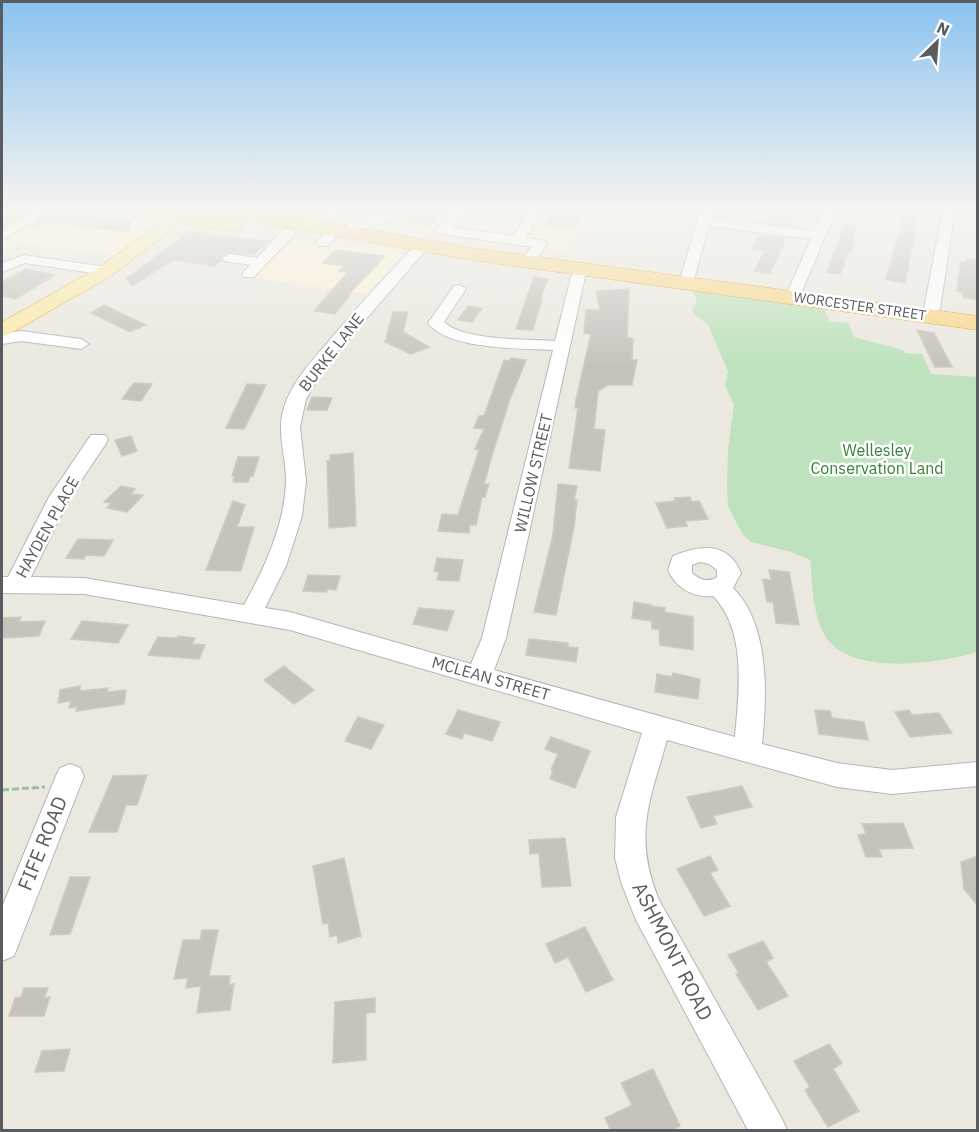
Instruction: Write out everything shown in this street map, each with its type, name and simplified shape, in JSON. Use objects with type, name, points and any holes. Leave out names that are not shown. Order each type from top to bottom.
[{"type":"highway","name":"WORCESTER STREET","points":[[542,261],[583,269],[978,323]]},
{"type":"highway","name":"WORCESTER STREET","points":[[599,261],[688,276],[978,315]]},
{"type":"main road","points":[[12,330],[120,261]]},
{"type":"street","points":[[2,268],[22,261]]},
{"type":"street","points":[[30,261],[106,271]]},
{"type":"street","points":[[249,261],[258,262],[249,274]]},
{"type":"street","name":"BURKE LANE","points":[[251,613],[278,558],[292,513],[296,474],[290,426],[298,393],[313,370],[353,322],[417,261]]},
{"type":"street","points":[[688,276],[692,261]]},
{"type":"street","points":[[795,291],[808,261]]},
{"type":"street","points":[[932,309],[940,261]]},
{"type":"street","name":"WILLOW STREET","points":[[479,675],[494,638],[578,277],[583,269]]},
{"type":"street","points":[[459,290],[436,323],[448,334],[467,338],[562,346]]},
{"type":"street","points":[[2,339],[12,330],[81,344]]},
{"type":"street","name":"HAYDEN PLACE","points":[[9,585],[60,498],[91,455],[98,439]]},
{"type":"street","name":"MCLEAN STREET","points":[[9,585],[84,586],[251,613],[307,625],[657,727],[837,775],[875,781],[909,782],[978,774]]},
{"type":"street","points":[[718,587],[738,610],[745,634],[751,705],[747,752]]},
{"type":"street","name":"ASHMONT ROAD","points":[[657,727],[630,817],[628,847],[634,878],[647,909],[768,1131]]},
{"type":"street","name":"FIFE ROAD","points":[[2,945],[68,781]]},
{"type":"path","points":[[2,790],[68,781]]},
{"type":"shaded area","points":[[269,261],[397,261],[368,294],[249,277]]},
{"type":"green space","name":"Wellesley Conservation Land","points":[[692,290],[824,308],[829,321],[849,323],[854,337],[903,350],[905,353],[922,354],[931,374],[977,377],[977,652],[942,660],[899,664],[858,659],[841,651],[828,640],[819,622],[814,602],[810,560],[791,552],[751,542],[744,536],[728,505],[728,450],[734,404],[725,386],[728,371],[708,325],[694,314],[692,309],[697,301]]},
{"type":"building","points":[[150,261],[172,261],[132,286],[127,278]]},
{"type":"building","points":[[179,261],[221,261],[215,266]]},
{"type":"building","points":[[324,261],[380,261],[349,294],[335,314],[314,311],[348,272],[339,271],[344,266],[322,263]]},
{"type":"building","points":[[760,261],[776,261],[770,274],[754,271]]},
{"type":"building","points":[[831,261],[845,261],[840,274],[827,272]]},
{"type":"building","points":[[891,261],[909,261],[905,283],[886,280]]},
{"type":"building","points":[[967,261],[978,261],[978,300],[964,298],[961,292],[957,291],[961,262],[967,263]]},
{"type":"building","points":[[26,269],[55,275],[16,299],[2,296],[2,282]]},
{"type":"building","points":[[534,277],[548,279],[540,299],[542,299],[533,330],[516,329]]},
{"type":"building","points":[[629,289],[627,338],[633,338],[632,360],[637,360],[632,385],[608,385],[598,391],[594,429],[605,430],[600,471],[569,468],[578,408],[575,408],[576,400],[591,334],[584,333],[586,310],[600,310],[596,291]]},
{"type":"building","points":[[104,305],[146,325],[130,332],[91,313]]},
{"type":"building","points":[[468,306],[482,308],[472,322],[458,320]]},
{"type":"building","points":[[393,312],[408,312],[403,332],[429,347],[411,354],[385,342]]},
{"type":"building","points":[[917,330],[934,333],[952,367],[935,367]]},
{"type":"building","points":[[511,358],[526,360],[510,399],[493,452],[484,484],[489,484],[485,497],[482,497],[476,525],[470,525],[469,533],[438,531],[442,514],[458,515],[479,450],[475,449],[484,429],[474,428],[479,416],[484,416],[504,360],[510,361]]},
{"type":"building","points":[[134,383],[152,384],[141,401],[122,399]]},
{"type":"building","points":[[247,384],[266,385],[244,429],[226,428]]},
{"type":"building","points":[[312,397],[332,398],[327,410],[307,410]]},
{"type":"building","points":[[131,436],[137,451],[122,456],[115,440]]},
{"type":"building","points":[[353,453],[356,526],[329,528],[327,461],[330,461],[330,455]]},
{"type":"building","points":[[238,457],[259,457],[253,476],[250,476],[248,482],[233,482],[234,476],[232,476]]},
{"type":"building","points":[[558,484],[577,486],[574,500],[577,500],[574,527],[556,615],[534,612],[553,535]]},
{"type":"building","points":[[121,486],[135,489],[131,494],[143,495],[127,512],[107,508],[111,503],[104,502]]},
{"type":"building","points":[[690,497],[692,502],[699,501],[708,519],[685,521],[687,526],[667,528],[656,503]]},
{"type":"building","points":[[233,501],[245,505],[237,527],[254,527],[241,571],[206,570]]},
{"type":"building","points":[[78,539],[113,540],[104,556],[86,555],[84,559],[66,558]]},
{"type":"building","points":[[437,558],[463,560],[459,581],[437,580],[439,572],[434,571]]},
{"type":"building","points":[[769,570],[789,572],[799,625],[776,623],[773,602],[767,602],[763,579],[771,580]]},
{"type":"building","points":[[308,575],[340,576],[336,590],[303,591]]},
{"type":"building","points":[[634,602],[665,608],[665,612],[693,617],[693,650],[660,645],[659,629],[652,629],[652,621],[632,618]]},
{"type":"building","points":[[419,608],[454,611],[447,631],[413,624]]},
{"type":"building","points":[[21,617],[19,622],[45,621],[39,636],[2,638],[2,618]]},
{"type":"building","points":[[82,621],[128,625],[118,643],[71,639]]},
{"type":"building","points":[[178,636],[195,638],[192,644],[205,645],[199,659],[148,655],[158,637],[177,638]]},
{"type":"building","points":[[529,639],[568,643],[568,647],[578,648],[576,662],[526,655]]},
{"type":"building","points":[[284,666],[314,690],[294,704],[264,680]]},
{"type":"building","points":[[673,673],[700,679],[698,699],[655,692],[657,674],[672,677]]},
{"type":"building","points":[[80,686],[80,691],[108,688],[107,692],[126,690],[124,704],[76,711],[77,707],[69,708],[71,701],[58,703],[60,690]]},
{"type":"building","points":[[458,710],[500,722],[492,741],[464,733],[462,739],[446,734]]},
{"type":"building","points":[[815,710],[830,711],[832,718],[864,722],[868,740],[819,734]]},
{"type":"building","points":[[909,710],[912,715],[939,713],[952,733],[910,737],[895,712]]},
{"type":"building","points":[[358,717],[384,725],[371,749],[345,741]]},
{"type":"building","points":[[551,737],[590,751],[575,788],[550,779],[558,754],[545,749]]},
{"type":"building","points":[[147,775],[137,805],[126,805],[117,832],[89,832],[113,776]]},
{"type":"building","points":[[742,786],[752,807],[713,816],[717,824],[701,828],[687,797]]},
{"type":"building","points":[[903,823],[913,848],[879,849],[882,857],[866,857],[858,835],[866,834],[862,824]]},
{"type":"building","points":[[565,838],[571,886],[542,887],[539,853],[530,854],[529,840]]},
{"type":"building","points":[[710,856],[718,870],[710,873],[730,906],[704,916],[677,869]]},
{"type":"building","points":[[978,856],[978,906],[964,889],[961,862]]},
{"type":"building","points":[[344,858],[361,936],[338,943],[337,935],[330,937],[328,923],[323,924],[313,866]]},
{"type":"building","points":[[70,877],[90,877],[70,934],[50,935]]},
{"type":"building","points":[[585,927],[613,980],[586,992],[568,957],[555,963],[546,944]]},
{"type":"building","points":[[202,930],[218,930],[209,976],[230,976],[229,985],[234,984],[230,1010],[197,1013],[201,986],[186,988],[188,978],[174,979],[183,940],[200,940]]},
{"type":"building","points":[[763,941],[773,958],[766,962],[788,996],[758,1010],[736,974],[739,973],[728,955]]},
{"type":"building","points":[[24,988],[48,988],[44,998],[50,997],[44,1016],[9,1016],[15,998],[21,997]]},
{"type":"building","points":[[375,998],[375,1012],[366,1013],[366,1060],[333,1063],[335,1002]]},
{"type":"building","points":[[829,1044],[842,1063],[833,1069],[859,1111],[828,1127],[805,1090],[810,1087],[794,1061]]},
{"type":"building","points":[[70,1049],[64,1071],[35,1072],[42,1051]]},
{"type":"building","points":[[653,1069],[680,1126],[670,1131],[611,1131],[605,1118],[632,1105],[621,1083]]}]
